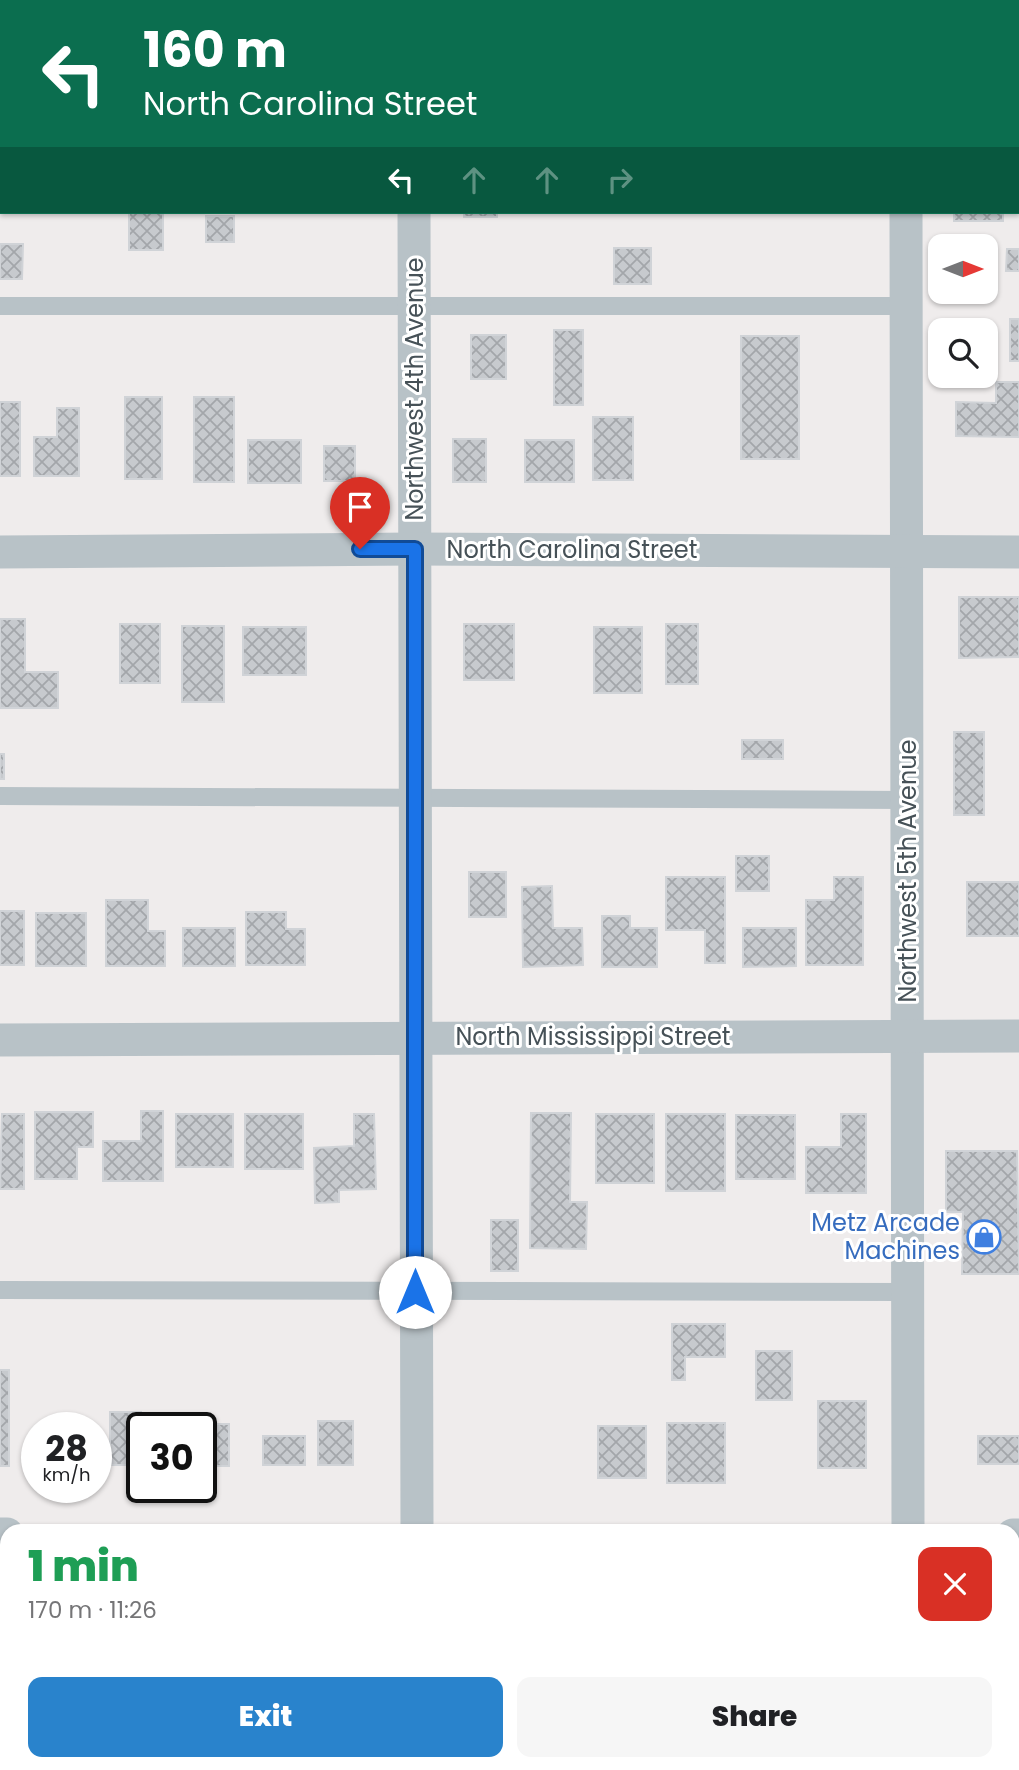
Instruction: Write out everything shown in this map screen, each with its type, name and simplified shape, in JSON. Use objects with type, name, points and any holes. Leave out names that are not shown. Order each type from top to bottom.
[{"type":"street","name":"Northwest 4th Avenue","points":[[414,214],[417,1524]]},
{"type":"street","name":"Northwest 5th Avenue","points":[[906,214],[908,1524]]},
{"type":"street","name":"North Carolina Street","points":[[0,552],[415,549],[1019,552]]},
{"type":"street","name":"North Mississippi Street","points":[[0,1040],[1019,1036]]},
{"type":"lane","points":[[0,306],[906,306]]},
{"type":"lane","points":[[0,796],[907,800]]},
{"type":"lane","points":[[0,1290],[908,1292]]},
{"type":"building","points":[[129,214],[163,214],[163,250],[129,250]]},
{"type":"building","points":[[464,214],[497,214],[497,217],[464,217]]},
{"type":"building","points":[[954,214],[1003,214],[1003,221],[954,221]]},
{"type":"building","points":[[206,216],[234,216],[234,242],[206,242]]},
{"type":"building","points":[[0,244],[23,244],[22,279],[0,279]]},
{"type":"building","points":[[614,248],[651,248],[651,284],[614,284]]},
{"type":"building","points":[[1007,249],[1019,249],[1019,271],[1006,271]]},
{"type":"building","points":[[1010,319],[1019,319],[1019,361],[1010,361]]},
{"type":"building","points":[[554,330],[583,330],[583,405],[554,405]]},
{"type":"building","points":[[471,335],[506,335],[506,379],[471,379]]},
{"type":"building","points":[[741,336],[799,336],[799,459],[741,459]]},
{"type":"building","points":[[998,382],[1019,382],[1019,437],[956,436],[956,402],[996,403]]},
{"type":"building","points":[[125,397],[162,397],[162,479],[125,479]]},
{"type":"building","points":[[194,397],[234,397],[234,482],[194,482]]},
{"type":"building","points":[[0,402],[20,402],[20,476],[0,476]]},
{"type":"building","points":[[57,408],[79,408],[79,476],[34,476],[34,437],[57,437]]},
{"type":"building","points":[[593,417],[633,417],[633,480],[593,480]]},
{"type":"building","points":[[453,439],[486,439],[486,482],[453,482]]},
{"type":"building","points":[[248,440],[301,440],[301,483],[248,483]]},
{"type":"building","points":[[525,440],[574,440],[574,482],[525,482]]},
{"type":"building","points":[[324,446],[355,446],[355,481],[324,481]]},
{"type":"building","points":[[959,597],[1019,597],[1019,657],[959,658]]},
{"type":"building","points":[[0,619],[25,619],[25,672],[58,672],[58,708],[0,708]]},
{"type":"building","points":[[120,624],[160,624],[160,683],[120,683]]},
{"type":"building","points":[[464,624],[514,624],[514,680],[464,680]]},
{"type":"building","points":[[666,624],[698,624],[698,684],[666,684]]},
{"type":"building","points":[[182,626],[224,626],[224,702],[182,702]]},
{"type":"building","points":[[243,627],[306,627],[306,675],[243,675]]},
{"type":"building","points":[[594,627],[642,627],[642,693],[594,693]]},
{"type":"building","points":[[954,732],[984,732],[984,815],[954,815]]},
{"type":"building","points":[[742,740],[783,740],[783,759],[742,759]]},
{"type":"building","points":[[0,754],[4,754],[4,779],[0,779]]},
{"type":"building","points":[[736,856],[769,856],[769,891],[736,891]]},
{"type":"building","points":[[469,872],[506,872],[506,917],[469,917]]},
{"type":"building","points":[[666,877],[725,877],[725,963],[705,963],[705,930],[666,930]]},
{"type":"building","points":[[834,877],[863,877],[863,965],[806,965],[806,900],[834,900]]},
{"type":"building","points":[[967,882],[1019,882],[1019,936],[967,936]]},
{"type":"building","points":[[552,886],[553,928],[582,928],[583,965],[523,967],[522,887]]},
{"type":"building","points":[[106,900],[148,900],[148,931],[165,931],[165,966],[106,966]]},
{"type":"building","points":[[0,911],[24,911],[24,965],[0,965]]},
{"type":"building","points":[[246,912],[286,912],[286,929],[305,929],[305,965],[246,965]]},
{"type":"building","points":[[36,913],[86,913],[86,966],[36,966]]},
{"type":"building","points":[[602,916],[630,916],[630,928],[657,928],[657,967],[602,967]]},
{"type":"building","points":[[183,928],[235,928],[235,966],[183,966]]},
{"type":"building","points":[[743,928],[796,928],[796,966],[743,967]]},
{"type":"building","points":[[141,1111],[163,1111],[163,1181],[103,1181],[103,1141],[141,1141]]},
{"type":"building","points":[[35,1112],[93,1112],[93,1147],[77,1147],[77,1179],[35,1179]]},
{"type":"building","points":[[531,1113],[571,1113],[570,1202],[587,1202],[586,1249],[530,1248]]},
{"type":"building","points":[[2,1114],[24,1114],[24,1189],[0,1189]]},
{"type":"building","points":[[176,1114],[233,1114],[233,1167],[176,1167]]},
{"type":"building","points":[[245,1114],[303,1114],[303,1169],[245,1169]]},
{"type":"building","points":[[354,1114],[374,1114],[376,1189],[339,1190],[339,1202],[315,1203],[314,1148],[354,1146]]},
{"type":"building","points":[[596,1114],[654,1114],[654,1183],[596,1183]]},
{"type":"building","points":[[666,1114],[725,1114],[725,1191],[666,1191]]},
{"type":"building","points":[[841,1114],[866,1114],[866,1193],[806,1193],[806,1147],[841,1147]]},
{"type":"building","points":[[736,1115],[795,1115],[795,1179],[736,1179]]},
{"type":"building","points":[[946,1151],[1017,1151],[1019,1274],[962,1274],[963,1212],[946,1212]]},
{"type":"building","points":[[491,1220],[518,1220],[518,1271],[491,1271]]},
{"type":"building","points":[[672,1324],[725,1324],[725,1357],[685,1357],[685,1380],[672,1380]]},
{"type":"building","points":[[756,1351],[792,1351],[792,1400],[756,1400]]},
{"type":"building","points":[[0,1370],[9,1370],[9,1466],[0,1466]]},
{"type":"building","points":[[818,1401],[866,1401],[866,1468],[818,1468]]},
{"type":"building","points":[[112,1412],[126,1412],[126,1465],[112,1465]]},
{"type":"building","points":[[318,1421],[353,1421],[353,1465],[318,1465]]},
{"type":"building","points":[[667,1423],[725,1423],[725,1483],[667,1483]]},
{"type":"building","points":[[217,1424],[229,1424],[229,1466],[217,1466]]},
{"type":"building","points":[[598,1426],[646,1426],[646,1478],[598,1478]]},
{"type":"building","points":[[263,1436],[305,1436],[305,1465],[263,1465]]},
{"type":"building","points":[[978,1436],[1019,1436],[1019,1464],[978,1464]]},
{"type":"place","name":"Metz Arcade Machines","points":[[984,1237]]},
{"type":"route","points":[[360,549],[415,549],[415,1292]]}]
